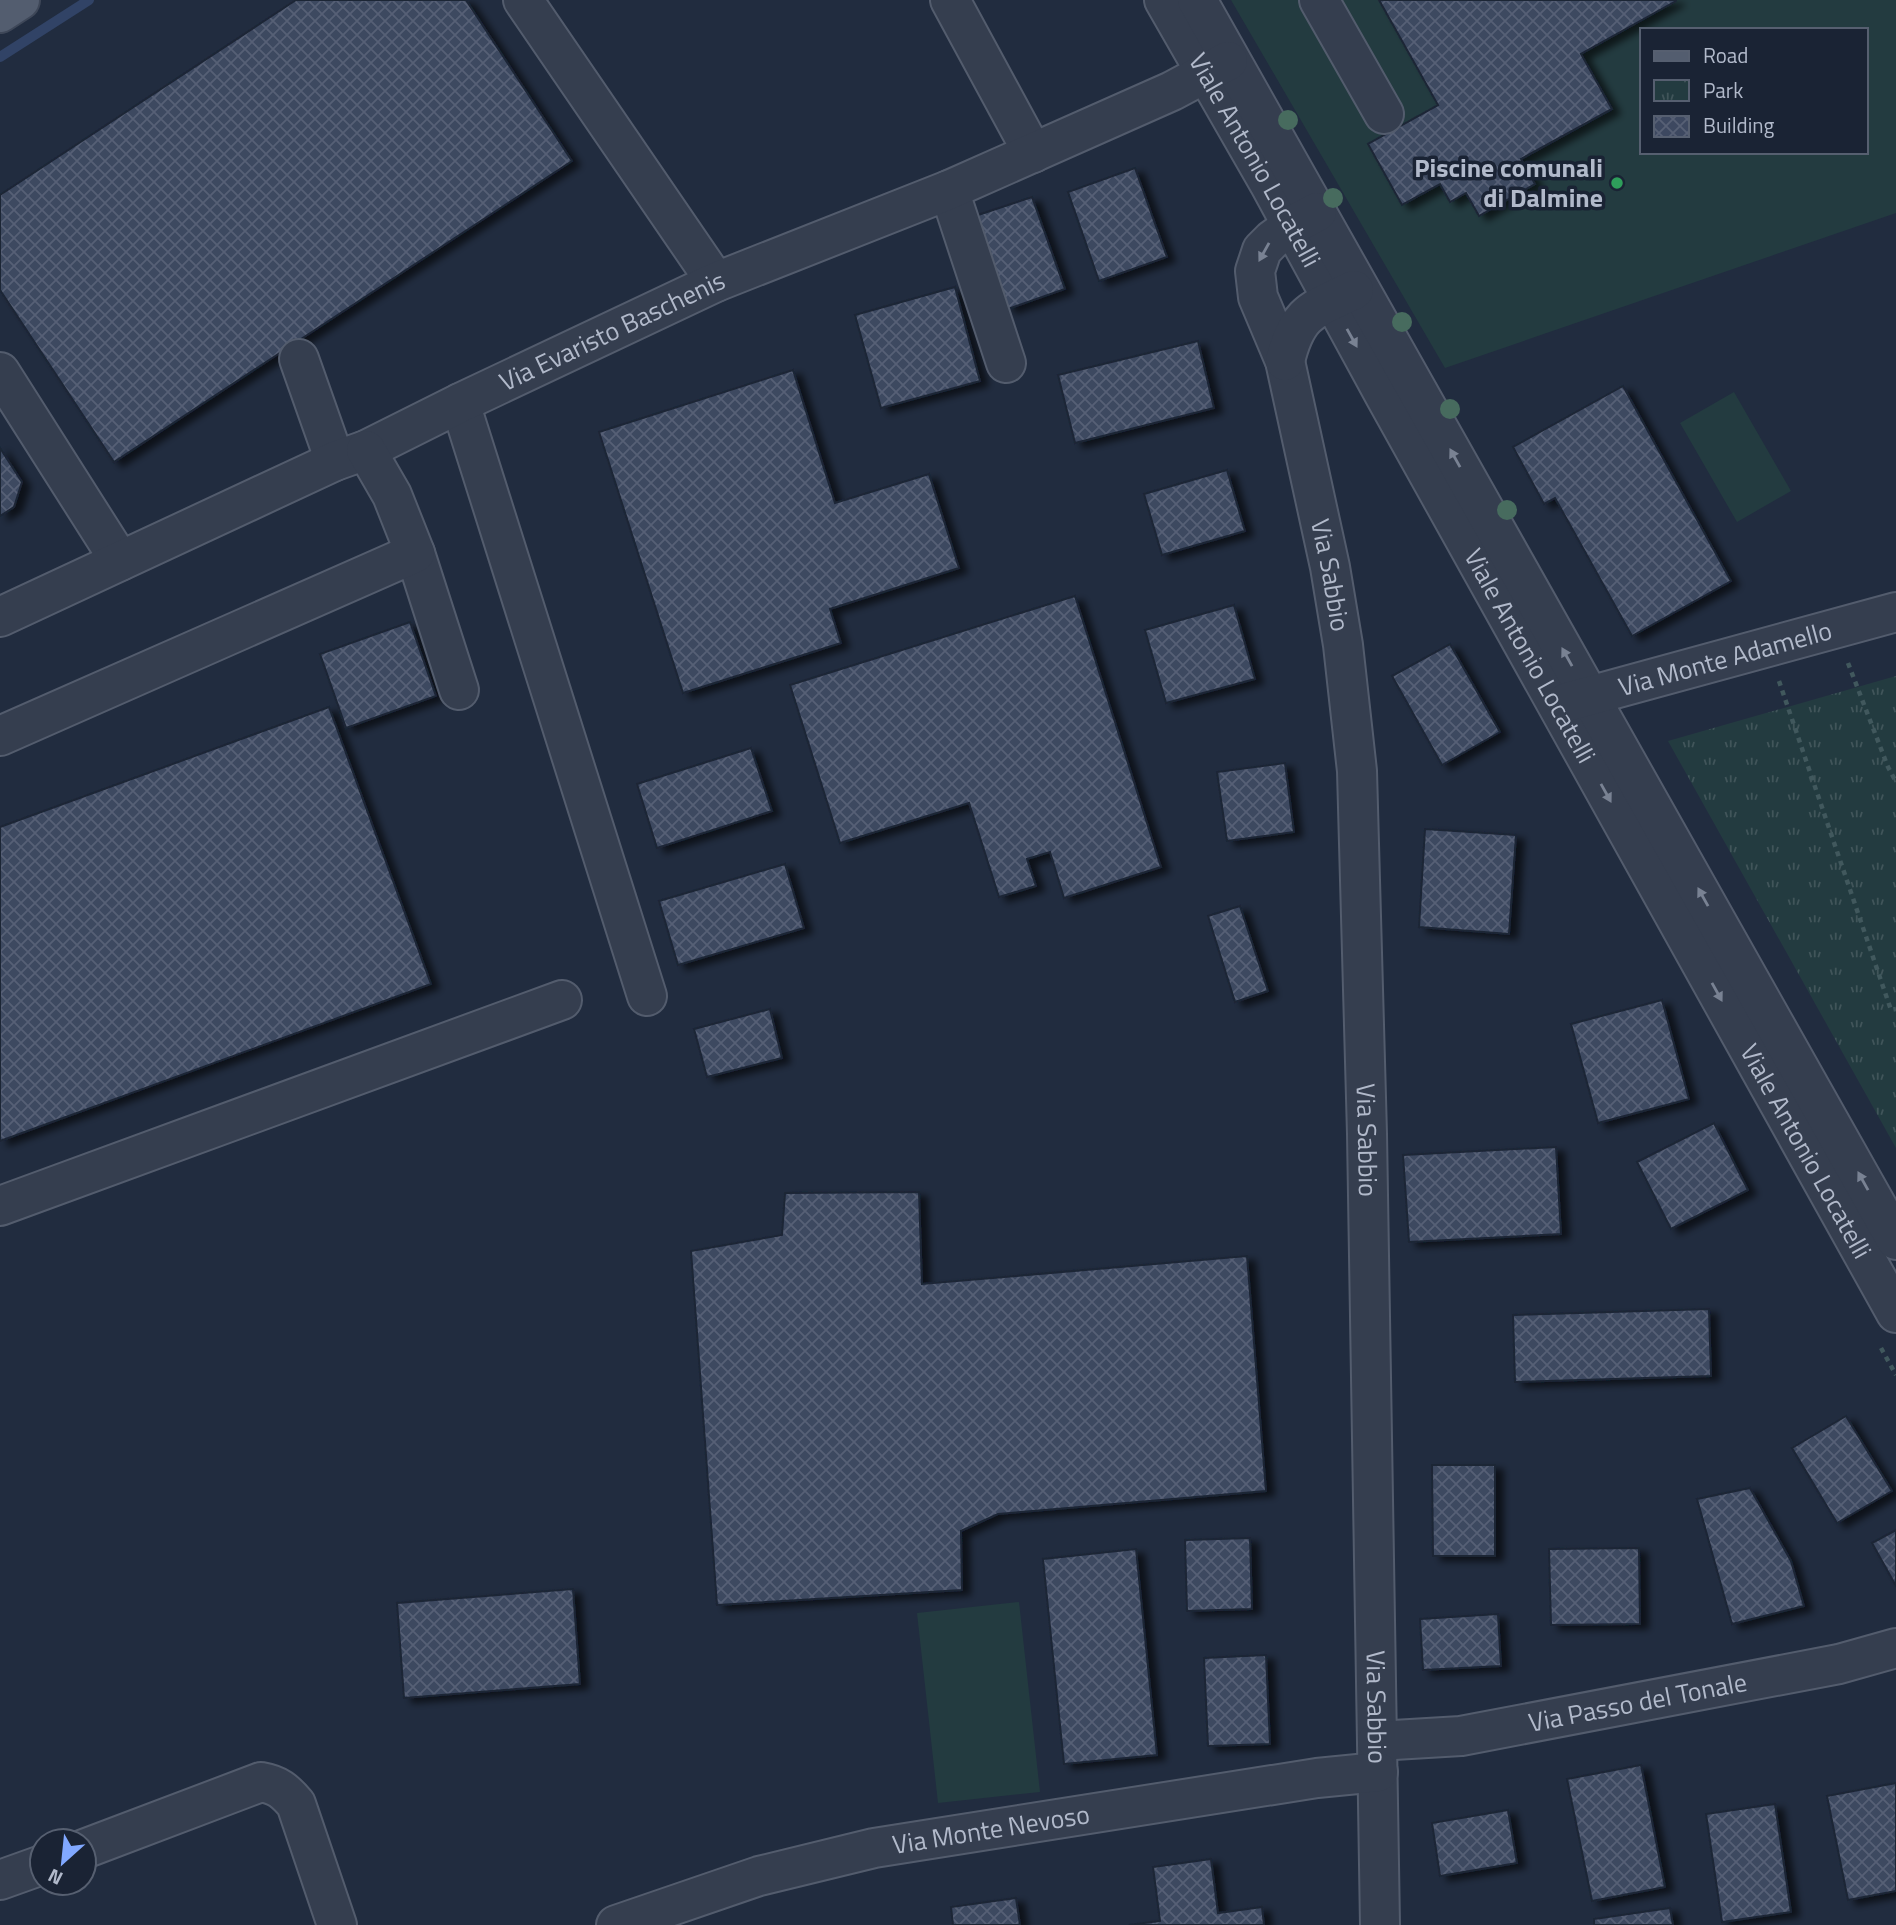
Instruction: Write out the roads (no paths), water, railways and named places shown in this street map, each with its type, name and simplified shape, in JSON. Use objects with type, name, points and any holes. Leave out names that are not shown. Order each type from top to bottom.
[{"type":"main road","points":[[0,13],[20,0]]},
{"type":"street","points":[[523,0],[716,282]]},
{"type":"street","points":[[950,0],[1033,153]]},
{"type":"street","name":"Viale Antonio Locatelli","points":[[1164,0],[1218,67],[1573,701],[1896,1313]]},
{"type":"street","name":"Viale Antonio Locatelli","points":[[1197,0],[1218,67]]},
{"type":"street","points":[[1319,0],[1384,114]]},
{"type":"street","name":"Via Evaristo Baschenis","points":[[0,617],[716,282],[949,190],[1172,91],[1218,67]]},
{"type":"street","points":[[949,190],[1006,363]]},
{"type":"street","name":"Via Sabbio","points":[[1304,219],[1272,240],[1262,250],[1255,271],[1258,297],[1285,361],[1337,607],[1351,708],[1359,797],[1380,1925]]},
{"type":"street","points":[[1285,361],[1291,337],[1301,319],[1345,294]]},
{"type":"street","points":[[299,359],[351,455],[392,495],[415,553],[460,690]]},
{"type":"street","points":[[0,372],[120,561]]},
{"type":"street","points":[[460,403],[647,996]]},
{"type":"street","points":[[0,736],[415,553]]},
{"type":"street","name":"Via Monte Adamello","points":[[1573,701],[1896,612]]},
{"type":"street","name":"Viale Antonio Locatelli","points":[[1573,701],[1896,1240]]},
{"type":"street","points":[[0,1206],[562,1000]]},
{"type":"street","name":"Via Passo del Tonale","points":[[1377,1757],[1461,1736],[1839,1664],[1896,1648]]},
{"type":"street","name":"Via Monte Nevoso","points":[[615,1925],[759,1876],[874,1848],[1317,1778],[1377,1757]]},
{"type":"street","points":[[98,1844],[261,1782],[275,1784],[296,1804],[337,1925]]},
{"type":"street","points":[[0,1880],[28,1870]]},
{"type":"waterway","points":[[0,57],[89,0]]},
{"type":"place","name":"Piscine comunali di Dalmine","points":[[1617,183]]}]
